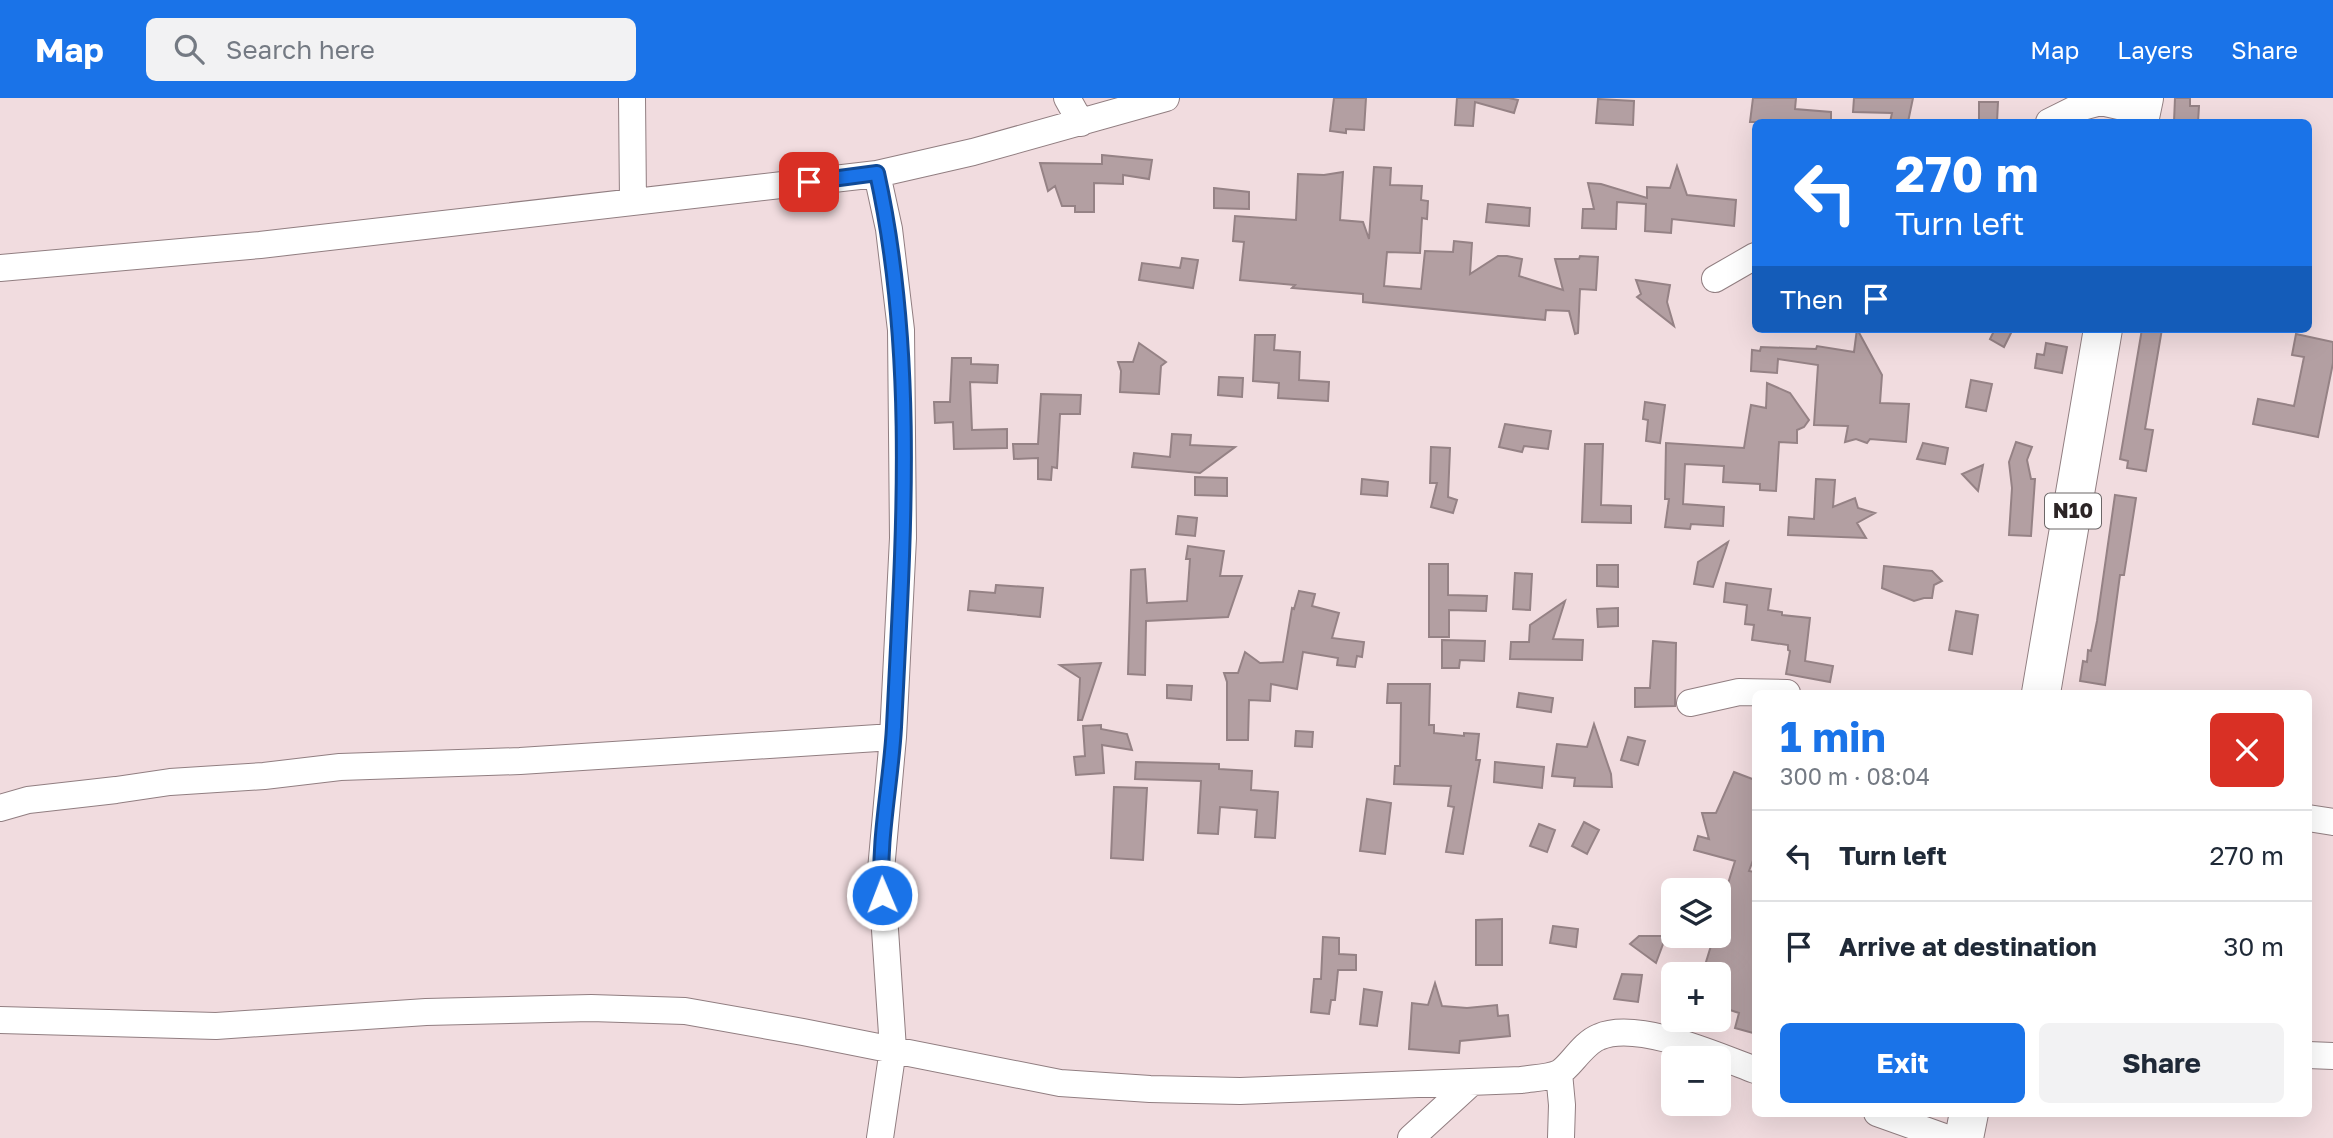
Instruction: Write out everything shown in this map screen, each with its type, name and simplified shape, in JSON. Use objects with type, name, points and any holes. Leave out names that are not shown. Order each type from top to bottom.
[{"type":"highway","name":"N10","points":[[2042,690],[2102,333]]},
{"type":"highway","points":[[1964,1138],[1968,1117]]},
{"type":"street","points":[[632,98],[633,202]]},
{"type":"street","points":[[1067,98],[1081,123]]},
{"type":"street","points":[[0,268],[260,245],[877,173],[972,152],[1166,98]]},
{"type":"street","points":[[2055,119],[2075,109],[2101,102],[2141,111]]},
{"type":"street","points":[[877,173],[889,229],[901,330],[903,538],[893,737],[881,870],[893,1049],[880,1138]]},
{"type":"street","points":[[1716,279],[1752,258]]},
{"type":"street","points":[[1690,703],[1740,692],[1752,692]]},
{"type":"street","points":[[0,808],[28,800],[170,782],[264,776],[340,767],[531,760],[893,737]]},
{"type":"street","points":[[2312,819],[2333,822]]},
{"type":"street","points":[[0,1020],[216,1026],[426,1012],[591,1008],[685,1011],[1060,1083],[1150,1089],[1240,1091],[1521,1080],[1559,1073],[1576,1054],[1599,1036],[1633,1032],[1679,1042],[1752,1069]]},
{"type":"street","points":[[2312,1055],[2333,1056]]},
{"type":"street","points":[[1559,1073],[1561,1138]]},
{"type":"street","points":[[1411,1138],[1470,1084]]},
{"type":"street","points":[[1888,1117],[1947,1138]]},
{"type":"building","points":[[1334,98],[1366,98],[1364,130],[1346,129],[1346,133],[1330,131]]},
{"type":"building","points":[[1457,98],[1518,100],[1514,113],[1475,102],[1473,126],[1455,125]]},
{"type":"building","points":[[1753,98],[1796,98],[1795,109],[1831,112],[1831,119],[1752,119],[1750,122]]},
{"type":"building","points":[[1854,98],[1913,98],[1909,119],[1891,119],[1892,113],[1853,112]]},
{"type":"building","points":[[2175,98],[2190,98],[2190,106],[2199,106],[2198,119],[2174,119]]},
{"type":"building","points":[[1598,99],[1634,101],[1633,125],[1596,123]]},
{"type":"building","points":[[1979,102],[1998,102],[1997,119],[1979,119]]},
{"type":"building","points":[[1102,155],[1152,160],[1149,179],[1123,175],[1123,184],[1094,183],[1094,212],[1075,212],[1075,206],[1062,206],[1055,186],[1048,191],[1040,163],[1102,164]]},
{"type":"building","points":[[1677,166],[1687,195],[1736,200],[1734,226],[1672,219],[1671,233],[1645,231],[1646,204],[1617,202],[1616,229],[1582,228],[1583,209],[1594,209],[1588,183],[1601,184],[1647,198],[1647,187],[1670,188]]},
{"type":"building","points":[[1374,167],[1391,168],[1390,185],[1422,186],[1421,200],[1428,201],[1427,219],[1422,218],[1420,253],[1387,252],[1384,286],[1421,289],[1425,251],[1453,252],[1454,241],[1472,243],[1470,274],[1498,256],[1507,256],[1522,259],[1519,276],[1563,290],[1555,259],[1598,257],[1596,290],[1580,289],[1578,333],[1575,334],[1569,311],[1546,310],[1545,320],[1363,302],[1363,294],[1240,280],[1244,242],[1233,241],[1235,216],[1296,220],[1298,174],[1324,175],[1343,172],[1340,220],[1363,222],[1369,239]]},
{"type":"building","points":[[1214,188],[1249,192],[1249,209],[1214,208]]},
{"type":"building","points":[[1488,204],[1530,208],[1529,226],[1486,222]]},
{"type":"building","points":[[1182,258],[1198,260],[1193,288],[1139,280],[1142,263],[1180,268]]},
{"type":"building","points":[[1636,280],[1670,285],[1667,302],[1674,326],[1637,297],[1641,294]]},
{"type":"building","points":[[1856,333],[1859,333],[1882,375],[1880,403],[1909,404],[1906,442],[1870,439],[1867,443],[1856,439],[1845,442],[1848,426],[1814,425],[1818,365],[1778,359],[1777,373],[1751,371],[1752,350],[1760,351],[1761,347],[1816,349],[1817,346],[1854,352]]},
{"type":"building","points":[[1993,333],[2011,333],[2004,347],[1990,339]]},
{"type":"building","points":[[2141,333],[2161,333],[2145,429],[2153,430],[2146,471],[2127,468],[2128,461],[2120,459]]},
{"type":"building","points":[[2296,334],[2333,342],[2333,363],[2318,437],[2253,424],[2258,399],[2294,406],[2304,357],[2292,355]]},
{"type":"building","points":[[1255,335],[1275,335],[1274,350],[1300,352],[1299,380],[1329,382],[1328,401],[1278,398],[1279,383],[1253,381]]},
{"type":"building","points":[[1139,343],[1166,362],[1161,366],[1159,394],[1120,392],[1121,371],[1118,362],[1133,362]]},
{"type":"building","points":[[2046,343],[2067,347],[2062,373],[2035,368],[2037,354],[2044,355]]},
{"type":"building","points":[[952,358],[971,358],[971,364],[998,365],[997,383],[970,382],[972,430],[1007,429],[1007,448],[954,449],[953,422],[935,423],[934,402],[950,402]]},
{"type":"building","points":[[1219,377],[1243,378],[1242,397],[1218,395]]},
{"type":"building","points":[[1971,380],[1992,384],[1986,411],[1966,407]]},
{"type":"building","points":[[1767,383],[1790,393],[1809,420],[1804,427],[1797,430],[1797,443],[1779,442],[1776,491],[1760,490],[1760,484],[1723,482],[1724,466],[1685,464],[1683,504],[1724,507],[1723,526],[1691,524],[1690,529],[1665,527],[1669,499],[1665,499],[1666,443],[1744,448],[1751,405],[1766,408]]},
{"type":"building","points":[[1041,394],[1081,395],[1080,414],[1060,414],[1057,468],[1052,467],[1051,480],[1038,479],[1038,458],[1014,459],[1013,444],[1038,444]]},
{"type":"building","points":[[1645,402],[1665,405],[1660,443],[1646,441],[1648,420],[1643,419]]},
{"type":"building","points":[[1505,424],[1551,431],[1548,449],[1524,446],[1522,452],[1499,447]]},
{"type":"building","points":[[1172,434],[1191,435],[1190,445],[1235,447],[1200,473],[1132,467],[1134,453],[1170,457]]},
{"type":"building","points":[[2016,442],[2032,447],[2027,460],[2031,479],[2035,479],[2031,536],[2009,535],[2012,488],[2009,462]]},
{"type":"building","points":[[1923,443],[1948,448],[1945,464],[1917,459]]},
{"type":"building","points":[[1585,444],[1603,444],[1601,505],[1631,506],[1631,523],[1582,522]]},
{"type":"building","points":[[1431,447],[1450,448],[1448,497],[1457,500],[1453,513],[1431,507],[1437,483],[1430,483]]},
{"type":"building","points":[[1983,465],[1978,491],[1962,474]]},
{"type":"building","points":[[1195,477],[1227,478],[1227,496],[1195,495]]},
{"type":"building","points":[[1362,479],[1388,482],[1387,496],[1361,494]]},
{"type":"building","points":[[1816,479],[1835,480],[1833,507],[1855,498],[1858,508],[1875,513],[1857,523],[1866,538],[1788,535],[1789,517],[1814,519]]},
{"type":"building","points":[[2115,495],[2136,498],[2124,575],[2120,575],[2105,685],[2080,681],[2083,661],[2087,662],[2088,650],[2091,651],[2097,621]]},
{"type":"building","points":[[1178,516],[1197,518],[1195,536],[1176,534]]},
{"type":"building","points":[[1728,542],[1713,587],[1694,584],[1698,562]]},
{"type":"building","points":[[1188,546],[1224,551],[1220,576],[1242,576],[1228,617],[1146,621],[1145,675],[1128,674],[1131,570],[1145,569],[1147,603],[1187,601],[1190,559],[1186,559]]},
{"type":"building","points":[[1429,564],[1448,564],[1448,595],[1487,596],[1486,611],[1449,610],[1449,637],[1429,637]]},
{"type":"building","points":[[1597,565],[1618,565],[1618,587],[1597,586]]},
{"type":"building","points":[[1884,566],[1932,571],[1942,581],[1934,585],[1932,598],[1914,601],[1882,588]]},
{"type":"building","points":[[1515,573],[1532,574],[1530,610],[1513,609]]},
{"type":"building","points":[[1726,583],[1771,589],[1768,610],[1782,612],[1782,615],[1810,618],[1805,661],[1833,666],[1830,682],[1786,674],[1790,651],[1788,645],[1752,640],[1754,625],[1745,624],[1747,605],[1724,602]]},
{"type":"building","points":[[996,585],[1043,588],[1040,617],[968,610],[970,591],[995,593]]},
{"type":"building","points":[[1299,591],[1315,594],[1312,606],[1339,613],[1332,638],[1364,642],[1362,657],[1357,656],[1355,667],[1337,665],[1338,658],[1303,652],[1297,689],[1271,684],[1270,701],[1249,700],[1248,740],[1227,740],[1227,682],[1224,673],[1238,673],[1245,652],[1260,663],[1283,662],[1292,608],[1294,609]]},
{"type":"building","points":[[1565,601],[1553,639],[1583,640],[1582,660],[1510,659],[1511,642],[1529,642],[1530,625]]},
{"type":"building","points":[[1618,608],[1618,626],[1598,627],[1597,609]]},
{"type":"building","points":[[1956,611],[1978,615],[1972,654],[1949,650]]},
{"type":"building","points":[[1442,640],[1485,641],[1484,661],[1460,660],[1459,668],[1442,668]]},
{"type":"building","points":[[1653,641],[1676,643],[1675,706],[1635,707],[1635,688],[1650,688]]},
{"type":"building","points":[[1101,663],[1082,720],[1078,720],[1080,678],[1060,665]]},
{"type":"building","points":[[1388,684],[1430,684],[1429,725],[1434,725],[1434,733],[1464,736],[1464,733],[1479,734],[1476,760],[1480,760],[1463,854],[1446,852],[1454,807],[1448,806],[1451,786],[1394,784],[1395,766],[1400,766],[1401,703],[1387,703]]},
{"type":"building","points":[[1167,685],[1192,686],[1191,700],[1167,698]]},
{"type":"building","points":[[1519,693],[1553,698],[1551,712],[1517,707]]},
{"type":"building","points":[[1594,724],[1611,774],[1612,787],[1574,786],[1575,778],[1552,776],[1557,744],[1587,747]]},
{"type":"building","points":[[1101,725],[1101,729],[1127,734],[1132,750],[1102,745],[1104,773],[1076,775],[1074,757],[1085,756],[1083,726]]},
{"type":"building","points":[[1296,731],[1313,732],[1312,747],[1295,746]]},
{"type":"building","points":[[1628,737],[1645,741],[1638,765],[1621,760]]},
{"type":"building","points":[[1136,762],[1219,764],[1219,769],[1252,771],[1251,790],[1278,792],[1275,838],[1255,837],[1257,810],[1220,807],[1218,834],[1198,833],[1201,781],[1135,779]]},
{"type":"building","points":[[1495,762],[1544,767],[1542,788],[1494,782]]},
{"type":"building","points":[[1734,772],[1752,779],[1752,863],[1749,871],[1752,872],[1752,1033],[1735,1028],[1739,1013],[1731,1010],[1731,962],[1706,962],[1710,948],[1731,948],[1730,878],[1735,861],[1694,850],[1698,836],[1709,839],[1702,813],[1716,813]]},
{"type":"building","points":[[1114,787],[1147,788],[1143,860],[1111,858]]},
{"type":"building","points":[[1367,799],[1391,803],[1385,854],[1360,851]]},
{"type":"building","points":[[1584,822],[1599,830],[1587,854],[1572,846]]},
{"type":"building","points":[[1539,824],[1555,830],[1547,852],[1530,846]]},
{"type":"building","points":[[1502,919],[1502,965],[1476,965],[1476,920]]},
{"type":"building","points":[[1553,926],[1578,929],[1576,947],[1550,943]]},
{"type":"building","points":[[1639,936],[1661,936],[1662,948],[1656,963],[1630,944]]},
{"type":"building","points":[[1323,937],[1339,938],[1339,954],[1356,955],[1356,970],[1338,970],[1335,1000],[1331,1000],[1329,1014],[1311,1012],[1314,979],[1321,979]]},
{"type":"building","points":[[1622,974],[1642,975],[1638,1002],[1614,999]]},
{"type":"building","points":[[1435,983],[1442,1006],[1467,1008],[1497,1005],[1498,1016],[1508,1015],[1510,1036],[1460,1041],[1459,1053],[1409,1049],[1412,1003],[1428,1005]]},
{"type":"building","points":[[1364,989],[1382,992],[1377,1026],[1360,1024]]},
{"type":"route","points":[[809,182],[877,173],[889,229],[901,330],[903,538],[893,737],[881,870],[882,895]]}]
